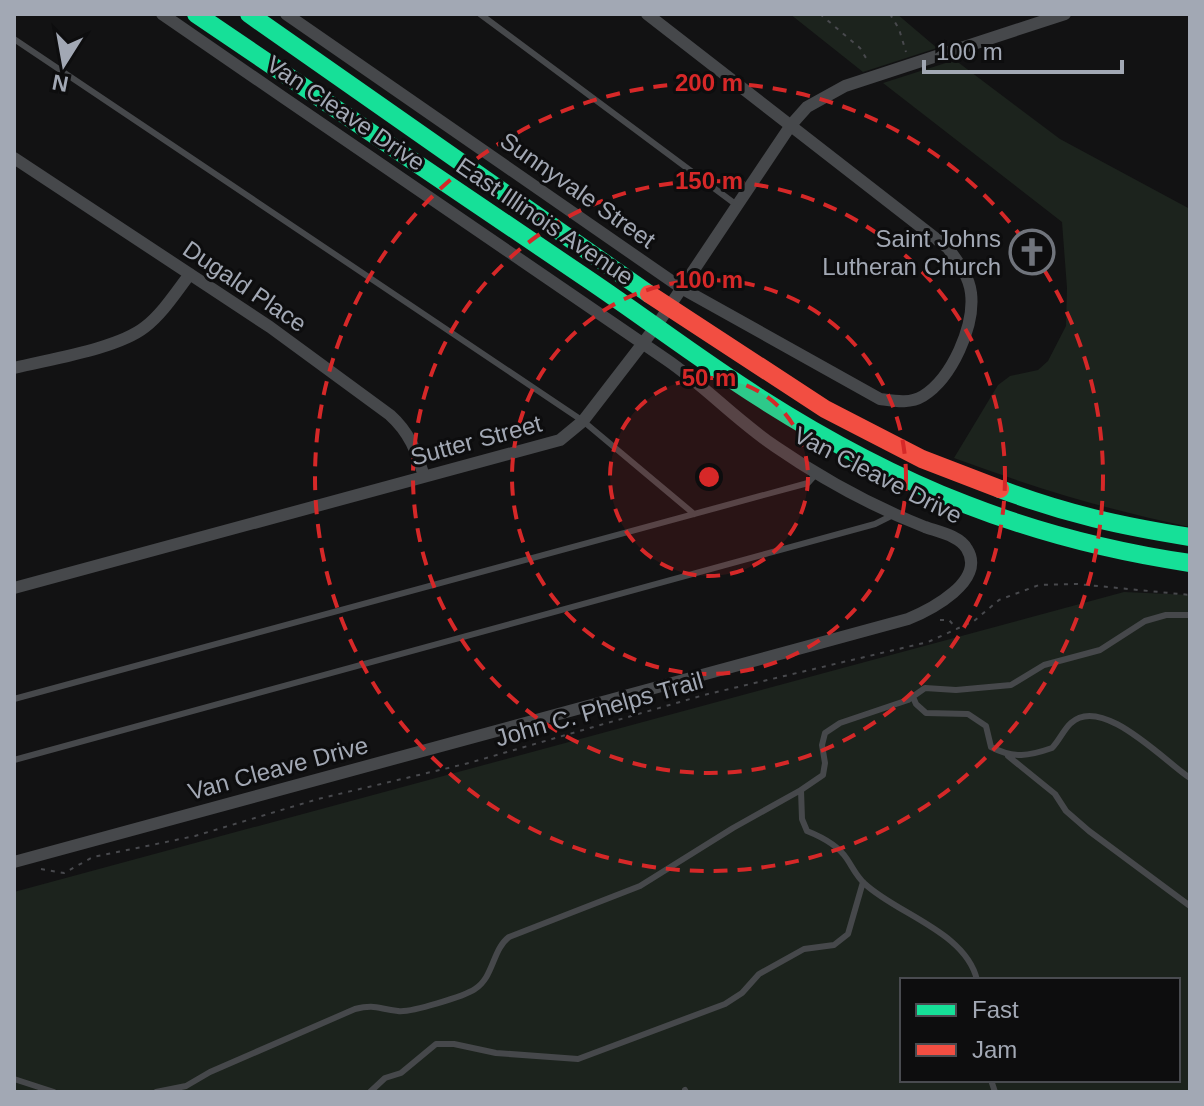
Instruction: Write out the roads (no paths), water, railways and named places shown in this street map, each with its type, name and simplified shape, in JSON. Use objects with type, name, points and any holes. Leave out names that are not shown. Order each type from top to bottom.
[{"type":"main road","name":"East Illinois Avenue","points":[[196,14],[807,427],[930,492],[1028,530],[1098,548],[1190,563]]},
{"type":"main road","name":"East Illinois Avenue","points":[[249,14],[669,308],[825,409],[922,459],[1056,510],[1128,527],[1190,537]]},
{"type":"main road","points":[[253,53],[270,28]]},
{"type":"street","name":"Van Cleave Drive","points":[[14,862],[908,619],[933,609],[956,590],[969,572],[971,560],[967,548],[958,540],[895,514],[818,473],[758,435],[670,362],[162,14]]},
{"type":"street","name":"Sunnyvale Street","points":[[286,14],[683,289],[880,399],[900,402],[921,397],[937,384],[965,340],[972,315],[971,289],[963,269],[948,248],[647,14]]},
{"type":"street","name":"Sutter Street","points":[[14,588],[560,440],[583,421],[643,344],[791,125],[807,107],[845,86],[1065,14]]},
{"type":"street","name":"Dugald Place","points":[[14,158],[270,327],[404,427],[424,476]]},
{"type":"street","points":[[14,368],[121,341],[145,327],[190,274]]},
{"type":"lane","points":[[480,14],[738,206]]},
{"type":"lane","points":[[14,39],[583,421],[694,514]]},
{"type":"lane","points":[[14,699],[808,483],[818,473]]},
{"type":"lane","points":[[14,760],[875,524],[895,514]]},
{"type":"lane","points":[[156,1092],[186,1086],[210,1072],[355,1009],[372,1005],[397,1011],[417,1011],[475,990],[495,961],[501,943],[509,937],[640,886],[823,775],[822,745],[825,733],[840,723],[913,697],[925,688],[956,690],[1011,685],[1044,665],[1100,650],[1145,621],[1166,615],[1190,615]]},
{"type":"lane","points":[[913,697],[926,713],[968,714],[986,726],[991,747],[1025,767],[1089,831],[1190,906]]},
{"type":"lane","points":[[1005,754],[1030,756],[1052,748],[1072,722],[1089,716],[1112,720],[1190,778]]},
{"type":"lane","points":[[801,790],[802,819],[807,831],[824,838],[846,856],[863,882],[954,945],[974,967],[977,978]]},
{"type":"lane","points":[[370,1092],[385,1078],[401,1073],[436,1044],[454,1044],[496,1053],[578,1059],[725,1004],[742,993],[759,974],[804,949],[834,945],[848,934],[863,882]]},
{"type":"lane","points":[[14,1079],[54,1092]]},
{"type":"place","name":"Saint Johns Lutheran Church","points":[[1032,252]]}]
